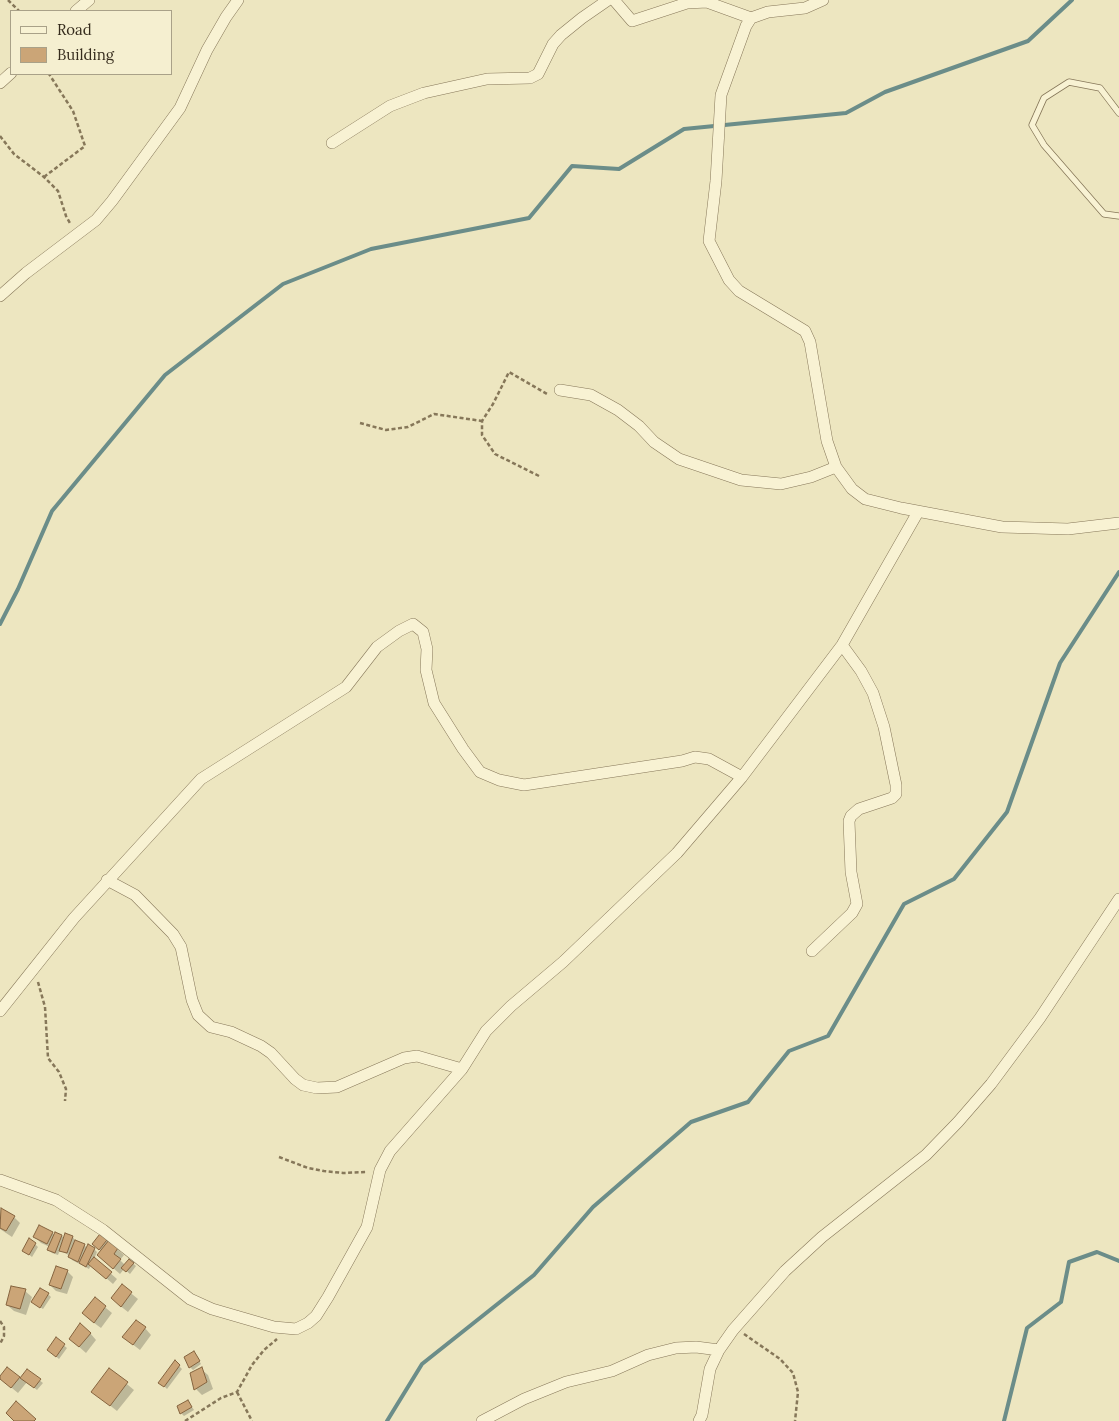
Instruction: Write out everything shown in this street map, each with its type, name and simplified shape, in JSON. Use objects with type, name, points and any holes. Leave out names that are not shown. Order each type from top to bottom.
[{"type":"street","points":[[77,10],[89,0]]},
{"type":"street","points":[[1,294],[96,220],[180,108],[207,50],[238,0]]},
{"type":"street","points":[[332,143],[390,106],[424,93],[487,79],[530,78],[538,74],[553,44],[582,18],[608,0]]},
{"type":"street","points":[[614,0],[632,21],[687,3],[715,4],[751,18],[768,12],[805,8],[823,0]]},
{"type":"street","points":[[751,18],[743,32],[721,95],[716,181],[709,241],[730,280],[739,291],[805,331],[810,342],[827,441],[836,467],[852,489],[865,499],[918,512],[1002,527],[1068,529],[1119,522]]},
{"type":"street","points":[[0,83],[10,74]]},
{"type":"street","points":[[560,390],[592,396],[618,410],[639,426],[654,442],[679,459],[741,480],[781,484],[811,478],[836,467]]},
{"type":"street","points":[[0,1180],[56,1200],[103,1230],[190,1299],[212,1309],[274,1327],[296,1329],[308,1323],[316,1316],[328,1297],[367,1227],[380,1170],[398,1140],[462,1069],[486,1031],[511,1006],[563,962],[677,853],[742,777],[842,645],[918,512]]},
{"type":"street","points":[[0,1011],[74,918],[201,779],[346,687],[377,647],[399,631],[413,624],[424,632],[427,649],[426,670],[434,703],[480,772],[499,780],[524,785],[682,761],[695,757],[709,759],[742,777]]},
{"type":"street","points":[[812,951],[852,913],[857,904],[851,872],[850,816],[858,809],[892,798],[896,794],[896,785],[884,727],[873,693],[861,671],[842,645]]},
{"type":"street","points":[[107,880],[135,894],[173,934],[181,947],[192,1000],[198,1015],[211,1027],[231,1032],[261,1046],[271,1053],[295,1079],[303,1084],[317,1088],[337,1087],[404,1058],[417,1056],[462,1069]]},
{"type":"street","points":[[699,1421],[702,1415],[710,1369],[719,1350],[735,1328],[791,1265],[822,1237],[926,1155],[958,1122],[991,1084],[1040,1018],[1119,898]]},
{"type":"street","points":[[482,1421],[524,1399],[566,1382],[612,1371],[648,1355],[676,1348],[696,1347],[719,1350]]},
{"type":"lane","points":[[1119,113],[1100,88],[1069,82],[1044,98],[1032,124],[1044,145],[1104,214],[1119,216]]},
{"type":"path","points":[[8,0],[18,10]]},
{"type":"path","points":[[44,177],[85,146],[73,111],[50,75]]},
{"type":"path","points":[[0,136],[14,154],[44,177],[58,191],[66,216],[76,236]]},
{"type":"path","points":[[539,476],[495,454],[482,435],[482,420],[493,404],[509,372],[547,394],[560,390]]},
{"type":"path","points":[[360,423],[386,430],[408,427],[434,414],[482,420]]},
{"type":"path","points":[[34,968],[45,1007],[48,1058],[59,1072],[66,1089],[65,1101]]},
{"type":"path","points":[[279,1157],[324,1172],[343,1173],[380,1170]]},
{"type":"path","points":[[0,1321],[4,1327],[4,1336],[0,1344]]},
{"type":"path","points":[[186,1421],[221,1398],[237,1392],[252,1365],[264,1350],[282,1335],[286,1328]]},
{"type":"path","points":[[735,1328],[772,1353],[793,1373],[798,1392],[795,1421]]},
{"type":"path","points":[[237,1392],[252,1421]]},
{"type":"building","points":[[1,1208],[15,1216],[6,1231],[0,1228]]},
{"type":"building","points":[[39,1225],[53,1232],[47,1244],[33,1237]]},
{"type":"building","points":[[103,1230],[110,1236],[99,1250],[92,1244]]},
{"type":"building","points":[[55,1232],[62,1235],[55,1253],[47,1250]]},
{"type":"building","points":[[65,1233],[73,1236],[67,1253],[59,1251]]},
{"type":"building","points":[[29,1238],[36,1243],[29,1255],[22,1251]]},
{"type":"building","points":[[75,1240],[85,1244],[78,1262],[68,1257]]},
{"type":"building","points":[[109,1240],[118,1248],[114,1254],[121,1259],[113,1269],[97,1255]]},
{"type":"building","points":[[88,1244],[95,1248],[86,1267],[79,1263]]},
{"type":"building","points":[[94,1257],[112,1272],[106,1279],[88,1264]]},
{"type":"building","points":[[129,1259],[134,1263],[126,1272],[121,1268]]},
{"type":"building","points":[[56,1266],[68,1270],[61,1289],[49,1285]]},
{"type":"building","points":[[122,1284],[132,1292],[121,1307],[111,1298]]},
{"type":"building","points":[[11,1286],[26,1289],[20,1309],[6,1305]]},
{"type":"building","points":[[40,1288],[49,1293],[40,1308],[31,1302]]},
{"type":"building","points":[[95,1297],[106,1306],[94,1323],[82,1313]]},
{"type":"building","points":[[136,1320],[146,1327],[133,1345],[122,1337]]},
{"type":"building","points":[[80,1323],[91,1333],[79,1347],[69,1339]]},
{"type":"building","points":[[56,1337],[65,1344],[56,1357],[47,1350]]},
{"type":"building","points":[[194,1351],[200,1361],[189,1368],[184,1357]]},
{"type":"building","points":[[175,1360],[180,1365],[164,1387],[158,1383]]},
{"type":"building","points":[[7,1367],[20,1377],[11,1388],[0,1379],[0,1376]]},
{"type":"building","points":[[202,1367],[207,1382],[194,1390],[190,1373]]},
{"type":"building","points":[[109,1368],[128,1382],[110,1406],[91,1392]]},
{"type":"building","points":[[27,1369],[41,1379],[34,1388],[20,1378]]},
{"type":"building","points":[[188,1400],[192,1407],[180,1414],[177,1406]]},
{"type":"building","points":[[16,1401],[36,1419],[34,1421],[14,1421],[6,1413]]},
{"type":"waterway","points":[[0,624],[18,589],[52,511],[165,375],[283,284],[371,249],[529,218],[572,166],[619,169],[684,129],[846,113],[885,92],[1028,41],[1072,0]]},
{"type":"waterway","points":[[387,1421],[422,1364],[534,1275],[593,1207],[691,1122],[748,1102],[789,1051],[828,1036],[904,904],[954,879],[1007,812],[1060,663],[1119,572]]},
{"type":"waterway","points":[[1004,1421],[1027,1328],[1061,1302],[1069,1262],[1097,1252],[1119,1261]]}]
